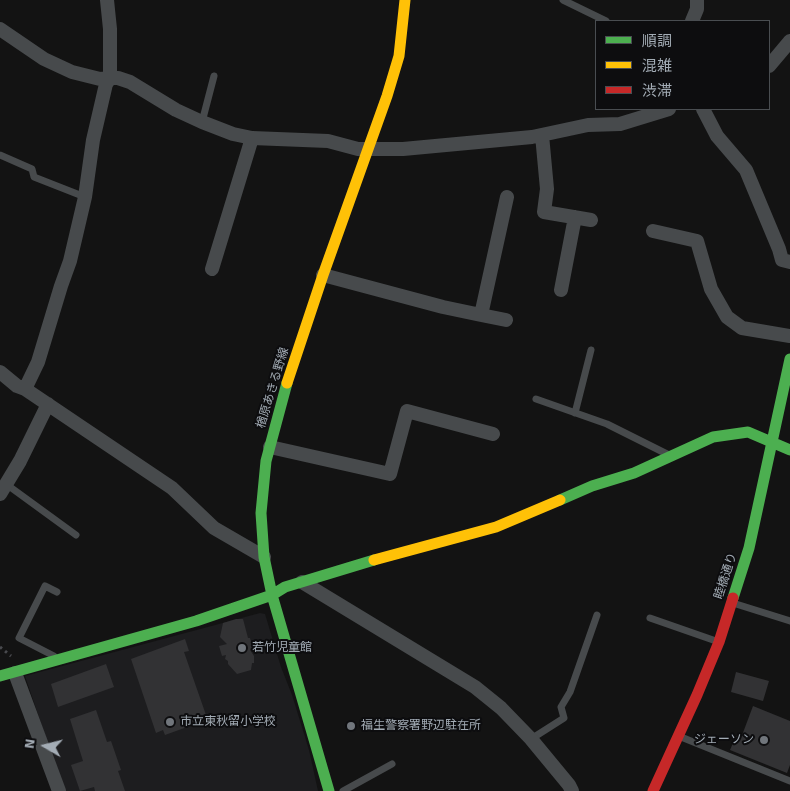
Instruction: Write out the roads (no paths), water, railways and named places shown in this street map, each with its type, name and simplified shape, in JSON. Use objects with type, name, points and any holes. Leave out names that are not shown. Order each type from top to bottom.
[{"type":"main road","name":"楢原あきる野線","points":[[328,791],[326,778],[272,595],[264,557],[261,513],[266,461],[287,384],[323,275],[387,96],[399,56],[404,0]]},
{"type":"main road","name":"睦橋通り","points":[[653,791],[718,642],[732,602],[749,548],[790,359]]},
{"type":"main road","points":[[0,676],[196,622],[272,595],[285,587],[370,561],[496,527],[546,504],[634,472],[713,437],[748,432],[790,450]]},
{"type":"street","points":[[25,389],[38,362],[60,286],[70,261],[85,196],[93,140],[106,84],[110,78],[110,29],[107,0]]},
{"type":"street","points":[[692,20],[697,9],[697,0]]},
{"type":"street","points":[[0,29],[44,59],[81,74],[100,79],[118,78],[130,82],[176,110],[202,122],[233,134],[252,138],[328,141],[358,149],[403,148],[542,135],[588,125],[620,124],[666,110]]},
{"type":"street","points":[[770,65],[790,41]]},
{"type":"street","points":[[704,110],[718,136],[746,170],[779,248],[782,260],[790,262]]},
{"type":"street","points":[[542,135],[547,189],[544,212],[591,220]]},
{"type":"street","points":[[212,268],[252,138]]},
{"type":"street","points":[[481,315],[507,198]]},
{"type":"street","points":[[561,290],[575,217]]},
{"type":"street","points":[[653,231],[697,241],[711,290],[727,317],[742,328],[790,336]]},
{"type":"street","points":[[323,275],[443,307],[506,320]]},
{"type":"street","points":[[0,372],[17,386],[48,404],[172,488],[214,528],[264,557]]},
{"type":"street","points":[[3,489],[20,461],[48,404]]},
{"type":"street","points":[[270,447],[390,474],[407,411],[493,434]]},
{"type":"street","points":[[302,582],[474,687],[501,708],[531,739],[572,791]]},
{"type":"street","points":[[15,673],[60,791]]},
{"type":"lane","points":[[563,0],[604,20]]},
{"type":"lane","points":[[202,122],[214,76]]},
{"type":"lane","points":[[0,155],[32,169],[34,177],[85,196]]},
{"type":"lane","points":[[575,413],[591,350]]},
{"type":"lane","points":[[536,399],[607,424],[671,456]]},
{"type":"lane","points":[[3,489],[76,535]]},
{"type":"lane","points":[[57,592],[45,586],[19,638],[60,660]]},
{"type":"lane","points":[[732,602],[790,621]]},
{"type":"lane","points":[[531,739],[564,718],[561,706],[570,692],[597,615]]},
{"type":"lane","points":[[650,618],[718,642]]},
{"type":"lane","points":[[678,736],[790,781]]},
{"type":"lane","points":[[343,791],[392,764]]},
{"type":"place","name":"若竹児童館","points":[[242,648]]},
{"type":"place","name":"市立東秋留小学校","points":[[170,722]]},
{"type":"place","name":"福生警察署野辺駐在所","points":[[351,726]]},
{"type":"place","name":"ジェーソン","points":[[764,740]]}]
